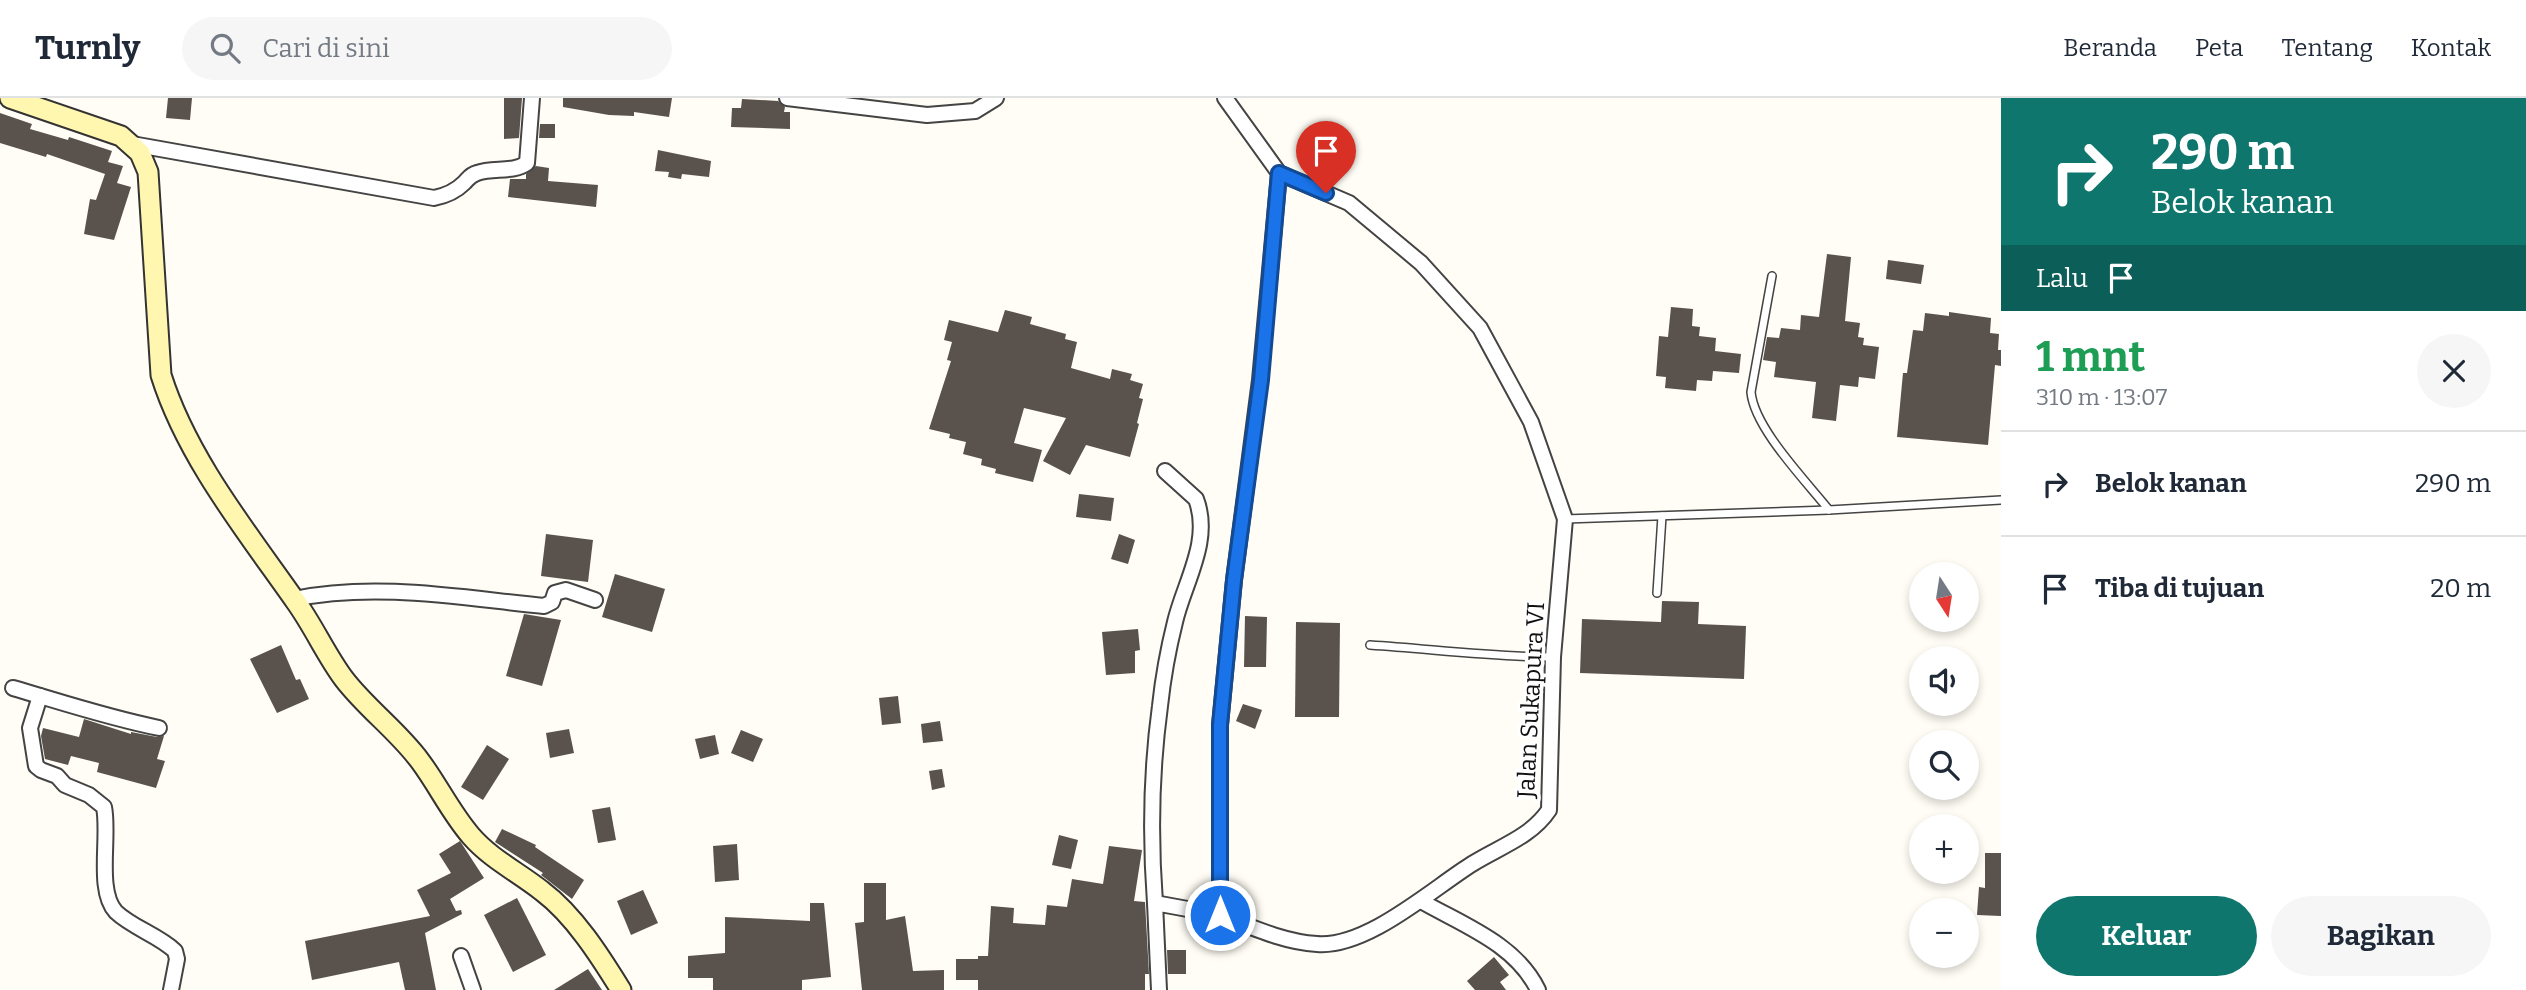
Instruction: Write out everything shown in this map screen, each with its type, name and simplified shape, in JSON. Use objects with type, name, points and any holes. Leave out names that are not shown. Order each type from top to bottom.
[{"type":"street","points":[[10,98],[107,131],[132,144],[433,198],[444,196],[463,185],[471,175],[481,171],[521,168],[527,163],[532,98]]},
{"type":"street","points":[[787,98],[927,115],[975,111],[996,98]]},
{"type":"street","points":[[1225,98],[1279,173],[1349,203],[1421,263],[1480,328],[1531,422],[1565,519]]},
{"type":"street","points":[[132,144],[140,153],[148,172],[161,375],[171,406],[237,519],[294,599],[343,677],[420,760],[472,837],[505,866],[543,891],[562,910],[604,963],[621,990]]},
{"type":"street","points":[[1220,915],[1220,725],[1234,580],[1261,380],[1279,173]]},
{"type":"street","points":[[1159,990],[1151,789],[1159,708],[1175,619],[1198,552],[1199,524],[1196,499],[1165,471]]},
{"type":"street","name":"Jalan Sukapura VI","points":[[1155,903],[1220,915],[1266,932],[1319,945],[1346,940],[1421,901],[1471,865],[1539,826],[1549,810],[1553,657],[1565,519]]},
{"type":"street","points":[[294,599],[320,594],[385,591],[544,606],[552,601],[555,593],[566,590],[595,600]]},
{"type":"street","points":[[13,688],[77,705],[104,716],[159,728]]},
{"type":"street","points":[[40,696],[30,728],[36,766],[57,776],[65,785],[89,795],[104,807],[107,897],[117,913],[175,951],[177,962],[170,990]]},
{"type":"street","points":[[1421,901],[1499,945],[1520,961],[1538,990]]},
{"type":"street","points":[[461,956],[473,990]]},
{"type":"lane","points":[[1772,276],[1751,392],[1752,405],[1773,439],[1829,510]]},
{"type":"lane","points":[[1565,519],[1829,510],[2001,500]]},
{"type":"lane","points":[[1657,593],[1662,516]]},
{"type":"lane","points":[[1370,645],[1468,651],[1496,657],[1553,657]]},
{"type":"building","points":[[168,98],[192,98],[190,120],[166,118]]},
{"type":"building","points":[[504,98],[522,98],[519,138],[504,139]]},
{"type":"building","points":[[563,98],[672,98],[669,117],[634,112],[634,116],[609,115],[563,107]]},
{"type":"building","points":[[742,99],[778,101],[785,107],[784,112],[790,112],[790,129],[731,127],[732,108],[741,108]]},
{"type":"building","points":[[0,113],[32,124],[30,129],[68,140],[69,137],[112,151],[108,162],[123,166],[117,183],[131,187],[114,240],[84,234],[90,199],[96,200],[105,174],[47,154],[46,157],[0,143]]},
{"type":"building","points":[[540,124],[555,124],[555,138],[539,138]]},
{"type":"building","points":[[658,150],[711,161],[709,177],[682,174],[681,179],[668,177],[669,172],[655,171]]},
{"type":"building","points":[[536,166],[549,168],[548,181],[598,185],[596,207],[508,197],[510,179],[526,179],[526,174]]},
{"type":"building","points":[[1827,254],[1851,257],[1845,321],[1860,323],[1858,337],[1864,338],[1863,345],[1879,347],[1875,379],[1859,377],[1858,387],[1840,385],[1836,421],[1812,418],[1816,382],[1774,377],[1776,362],[1763,360],[1767,337],[1779,338],[1781,328],[1800,330],[1801,315],[1819,317]]},
{"type":"building","points":[[1888,260],[1924,265],[1921,284],[1886,279]]},
{"type":"building","points":[[1671,307],[1693,309],[1692,326],[1700,327],[1699,336],[1716,338],[1715,351],[1741,354],[1739,373],[1713,371],[1712,381],[1697,380],[1696,391],[1665,388],[1666,377],[1656,376],[1659,336],[1668,337]]},
{"type":"building","points":[[1005,310],[1032,317],[1030,324],[1066,334],[1065,339],[1077,342],[1071,368],[1110,379],[1112,369],[1132,374],[1130,380],[1143,384],[1139,398],[1143,399],[1137,423],[1139,424],[1130,457],[1086,445],[1070,475],[1043,461],[1066,418],[1024,408],[1014,443],[1042,450],[1033,482],[995,473],[996,469],[981,465],[982,459],[963,454],[966,442],[949,438],[950,434],[929,429],[951,361],[947,360],[952,342],[944,340],[949,320],[998,332]]},
{"type":"building","points":[[1949,312],[1991,318],[1990,333],[1999,334],[2001,366],[1995,365],[1988,445],[1897,437],[1903,373],[1907,373],[1913,330],[1923,331],[1925,313],[1949,316]]},
{"type":"building","points":[[1079,494],[1114,498],[1111,521],[1076,517]]},
{"type":"building","points":[[546,534],[593,540],[588,582],[541,576]]},
{"type":"building","points":[[1119,534],[1135,540],[1128,564],[1111,559]]},
{"type":"building","points":[[615,574],[665,589],[652,632],[602,617]]},
{"type":"building","points":[[1662,601],[1699,602],[1698,624],[1746,626],[1744,679],[1580,673],[1582,619],[1661,622]]},
{"type":"building","points":[[524,614],[561,620],[542,686],[506,676]]},
{"type":"building","points":[[1245,616],[1267,617],[1266,667],[1244,667]]},
{"type":"building","points":[[1296,622],[1340,623],[1339,717],[1295,717]]},
{"type":"building","points":[[1138,629],[1140,650],[1135,651],[1135,673],[1106,675],[1102,632]]},
{"type":"building","points":[[281,645],[296,680],[300,679],[309,699],[277,713],[250,659]]},
{"type":"building","points":[[898,696],[901,723],[882,725],[879,698]]},
{"type":"building","points":[[1243,704],[1262,710],[1255,729],[1236,721]]},
{"type":"building","points":[[84,719],[131,734],[164,736],[157,759],[165,761],[156,788],[97,772],[99,763],[71,756],[68,765],[45,759],[41,736],[43,728],[79,737]]},
{"type":"building","points":[[940,721],[943,741],[923,743],[921,724]]},
{"type":"building","points":[[569,729],[574,753],[550,758],[546,733]]},
{"type":"building","points":[[741,730],[763,739],[753,762],[731,753]]},
{"type":"building","points":[[715,735],[719,754],[700,759],[695,739]]},
{"type":"building","points":[[487,745],[509,759],[483,800],[461,787]]},
{"type":"building","points":[[942,769],[945,787],[932,790],[929,771]]},
{"type":"building","points":[[610,807],[616,840],[598,843],[592,810]]},
{"type":"building","points":[[502,829],[536,845],[535,847],[584,880],[572,899],[541,875],[543,873],[495,842]]},
{"type":"building","points":[[1059,835],[1078,840],[1071,869],[1052,865]]},
{"type":"building","points":[[460,841],[484,878],[450,899],[456,911],[461,910],[462,914],[425,933],[436,990],[405,990],[399,962],[312,980],[305,941],[430,916],[417,890],[451,873],[439,854]]},
{"type":"building","points":[[737,844],[739,880],[715,882],[713,846]]},
{"type":"building","points":[[1109,846],[1142,850],[1134,901],[1145,902],[1149,974],[1145,974],[1145,990],[978,990],[978,980],[956,980],[956,959],[988,956],[991,906],[1014,908],[1013,923],[1045,925],[1047,905],[1067,907],[1072,879],[1103,884]]},
{"type":"building","points":[[1985,853],[2001,853],[2001,916],[1979,915],[1979,887],[1985,888]]},
{"type":"building","points":[[864,883],[886,883],[886,920],[905,916],[913,971],[944,970],[944,990],[862,990],[855,923],[864,922]]},
{"type":"building","points":[[643,890],[658,923],[631,935],[617,901]]},
{"type":"building","points":[[517,898],[546,955],[513,972],[484,915]]},
{"type":"building","points":[[810,903],[824,903],[831,977],[802,980],[802,990],[713,990],[713,978],[688,978],[688,956],[725,953],[725,917],[810,921]]},
{"type":"building","points":[[1167,950],[1186,950],[1186,974],[1168,974]]},
{"type":"building","points":[[1494,957],[1509,975],[1500,982],[1506,990],[1475,990],[1467,981]]},
{"type":"building","points":[[588,969],[602,990],[554,990]]},
{"type":"route","points":[[1220,915],[1220,725],[1234,580],[1261,380],[1279,173],[1326,193]]}]
